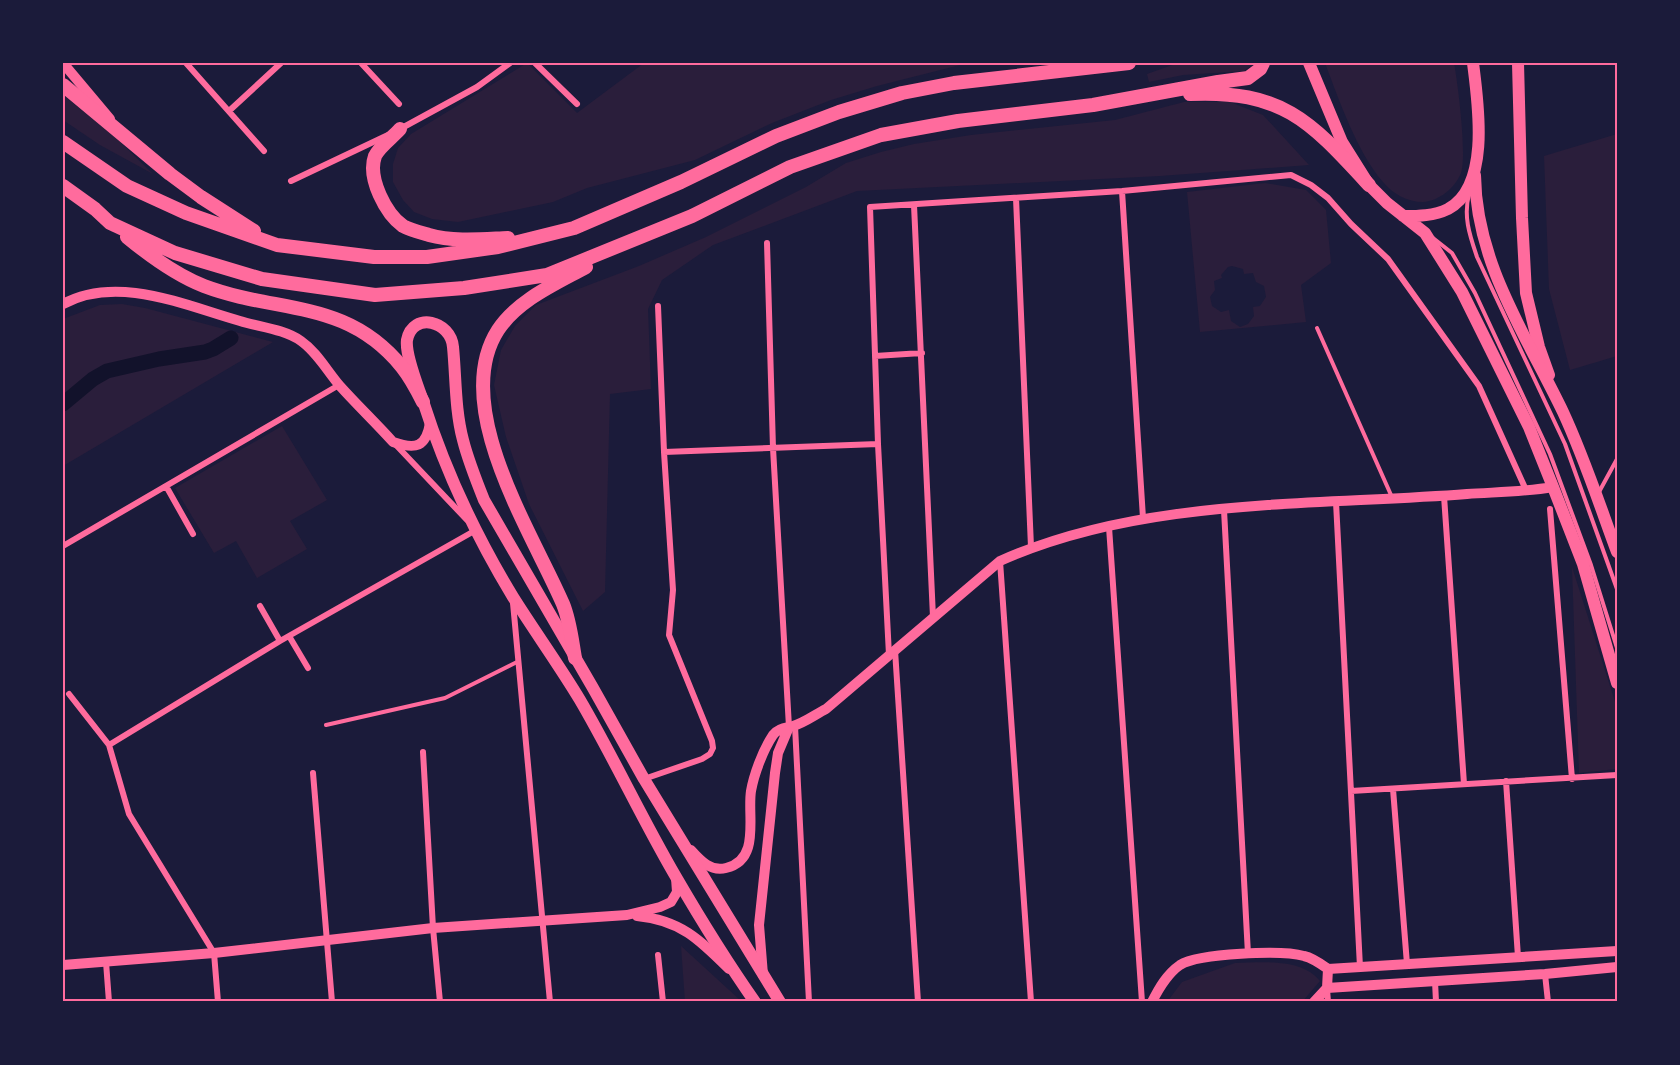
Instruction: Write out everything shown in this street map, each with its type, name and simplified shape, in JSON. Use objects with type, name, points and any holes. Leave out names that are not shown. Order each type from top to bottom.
[{"type":"highway","points":[[63,142],[127,186],[186,213],[276,245],[374,257],[427,257],[498,247],[574,228],[607,215],[776,136],[839,112],[902,93],[954,83],[1129,63]]},
{"type":"highway","points":[[110,223],[175,253],[262,279],[375,295],[464,288],[547,275],[692,216],[790,167],[881,135],[958,121],[1048,112],[1248,78],[1260,69],[1263,63]]},
{"type":"highway","points":[[63,85],[201,197],[276,245]]},
{"type":"highway","points":[[1149,96],[1203,93],[1233,95],[1262,100],[1288,110],[1323,136],[1369,185]]},
{"type":"highway","points":[[400,129],[375,156],[373,172],[378,193],[391,214],[404,226],[430,236],[468,239],[537,238]]},
{"type":"highway","points":[[63,186],[169,268],[204,286],[260,301],[326,314],[349,323],[370,336],[391,354],[404,369],[423,402]]},
{"type":"highway","points":[[575,658],[564,607],[515,506],[497,458],[488,422],[484,371],[489,348],[498,330],[514,312],[538,293],[634,241]]},
{"type":"main road","points":[[1309,63],[1342,142],[1369,185],[1387,203],[1425,233],[1462,292],[1529,428],[1554,487],[1582,564],[1609,648],[1617,683]]},
{"type":"main road","points":[[1473,63],[1478,99]]},
{"type":"main road","points":[[1479,63],[1475,193],[1482,237],[1492,268],[1530,351],[1563,413]]},
{"type":"main road","points":[[1518,63],[1526,293],[1539,347],[1617,552]]},
{"type":"main road","points":[[1403,216],[1424,216],[1450,208],[1465,194],[1475,175]]},
{"type":"main road","points":[[755,1002],[676,877],[580,700],[513,596],[476,530],[430,423],[407,343],[414,328],[423,323],[434,322],[443,327],[453,340],[457,405],[462,438],[484,500],[644,779],[780,1002]]},
{"type":"street","points":[[63,63],[128,139]]},
{"type":"street","points":[[186,63],[264,151]]},
{"type":"street","points":[[229,111],[281,63]]},
{"type":"street","points":[[361,63],[399,104]]},
{"type":"street","points":[[291,181],[400,129],[477,87],[510,63]]},
{"type":"street","points":[[535,63],[577,104]]},
{"type":"street","points":[[918,1002],[878,444],[870,207],[1122,191],[1291,175],[1311,185],[1328,198],[1351,224],[1388,259],[1479,386],[1526,490]]},
{"type":"street","points":[[1122,191],[1143,518]]},
{"type":"street","points":[[1016,198],[1031,547]]},
{"type":"street","points":[[914,205],[933,617]]},
{"type":"street","points":[[767,243],[773,448],[809,1002]]},
{"type":"street","points":[[63,304],[73,299],[100,293],[126,292],[165,299],[271,329],[302,341],[339,384],[476,530],[280,641],[110,745]]},
{"type":"street","points":[[644,779],[702,759],[710,754],[713,748],[669,635],[674,590],[664,452],[658,306]]},
{"type":"street","points":[[875,356],[922,353]]},
{"type":"street","points":[[63,546],[339,384]]},
{"type":"street","points":[[393,442],[414,447],[422,444],[428,437],[430,423]]},
{"type":"street","points":[[664,452],[878,444]]},
{"type":"street","points":[[166,486],[193,534]]},
{"type":"street","points":[[684,843],[704,863],[713,868],[732,867],[740,861],[750,844],[751,791],[763,754],[774,733],[792,727],[826,709],[1000,561],[1031,547],[1143,518],[1224,510],[1554,487]]},
{"type":"street","points":[[1444,496],[1464,784]]},
{"type":"street","points":[[1336,502],[1360,967]]},
{"type":"street","points":[[1550,509],[1572,779]]},
{"type":"street","points":[[1224,510],[1248,954]]},
{"type":"street","points":[[1109,527],[1142,1002]]},
{"type":"street","points":[[1000,561],[1031,1002]]},
{"type":"street","points":[[513,596],[517,662],[549,1002]]},
{"type":"street","points":[[260,606],[280,641]]},
{"type":"street","points":[[289,636],[308,668]]},
{"type":"street","points":[[69,694],[110,745],[129,814],[214,953],[218,1002]]},
{"type":"street","points":[[763,976],[759,925],[775,773],[778,753],[792,727]]},
{"type":"street","points":[[423,752],[433,928],[440,1002]]},
{"type":"street","points":[[313,773],[332,1002]]},
{"type":"street","points":[[1351,791],[1572,779],[1617,774]]},
{"type":"street","points":[[1506,781],[1518,957]]},
{"type":"street","points":[[1393,789],[1407,964]]},
{"type":"street","points":[[63,965],[214,953],[433,928],[627,915],[671,902],[677,892],[676,877]]},
{"type":"street","points":[[627,915],[657,918],[678,925],[698,938],[739,979]]},
{"type":"street","points":[[1152,1002],[1165,980],[1181,964],[1195,959],[1290,953],[1307,956],[1328,969],[1617,951]]},
{"type":"street","points":[[658,956],[663,1002]]},
{"type":"street","points":[[106,962],[109,1002]]},
{"type":"street","points":[[1314,1002],[1327,988],[1617,967]]},
{"type":"street","points":[[1328,969],[1328,1002]]},
{"type":"street","points":[[1545,974],[1548,1002]]},
{"type":"street","points":[[1435,981],[1436,1002]]},
{"type":"lane","points":[[1475,175],[1466,211],[1477,257],[1565,444],[1617,589]]},
{"type":"lane","points":[[1425,233],[1438,241],[1456,260],[1475,293],[1511,369],[1550,454],[1591,565],[1617,648]]},
{"type":"lane","points":[[1317,328],[1393,499]]},
{"type":"lane","points":[[1596,497],[1617,459]]},
{"type":"lane","points":[[326,725],[445,698],[517,662]]},
{"type":"shaded area","points":[[527,63],[577,113],[644,63],[968,63],[831,100],[772,123],[695,160],[587,188],[553,202],[458,222],[432,219],[414,212],[403,200],[393,182],[393,164],[398,148],[411,134]]},
{"type":"shaded area","points":[[1178,63],[1255,63],[1244,71],[1183,75],[1149,82],[1147,74]]},
{"type":"shaded area","points":[[1325,63],[1454,63],[1460,102],[1463,164],[1461,173],[1451,189],[1435,199],[1417,202],[1396,194],[1387,186],[1374,170],[1357,141]]},
{"type":"shaded area","points":[[63,95],[115,137],[153,174],[100,145],[63,120]]},
{"type":"shaded area","points":[[1184,102],[1230,102],[1263,115],[1309,165],[1160,176],[857,191],[713,245],[662,280],[648,309],[651,389],[610,394],[605,592],[583,611],[529,504],[506,437],[494,385],[501,350],[515,326],[536,305],[639,266],[706,237],[806,187],[846,163],[881,152],[971,135],[1115,120]]},
{"type":"shaded area","points":[[1617,134],[1617,356],[1570,370],[1549,289],[1544,156]]},
{"type":"shaded area","points":[[1265,183],[1306,190],[1326,210],[1331,263],[1301,285],[1306,322],[1200,332],[1187,192]],"holes":[[[1228,267],[1243,269],[1244,274],[1253,273],[1256,282],[1264,286],[1266,297],[1260,306],[1253,307],[1254,316],[1248,324],[1240,327],[1231,321],[1229,310],[1221,312],[1212,306],[1210,297],[1215,290],[1214,281],[1222,278],[1221,275]]]},
{"type":"shaded area","points":[[122,304],[273,342],[63,466],[63,319],[100,305]]},
{"type":"shaded area","points":[[282,426],[327,500],[290,521],[307,549],[257,578],[236,541],[214,553],[175,488]]},
{"type":"shaded area","points":[[1572,567],[1617,708],[1617,769],[1579,773]]},
{"type":"shaded area","points":[[681,946],[740,1000],[741,1002],[685,1002]]},
{"type":"shaded area","points":[[1269,962],[1292,965],[1312,973],[1320,981],[1302,1002],[1167,1002],[1182,982],[1235,963]]},
{"type":"waterway","points":[[63,404],[93,379],[107,371],[159,359],[205,352],[231,338]]}]
